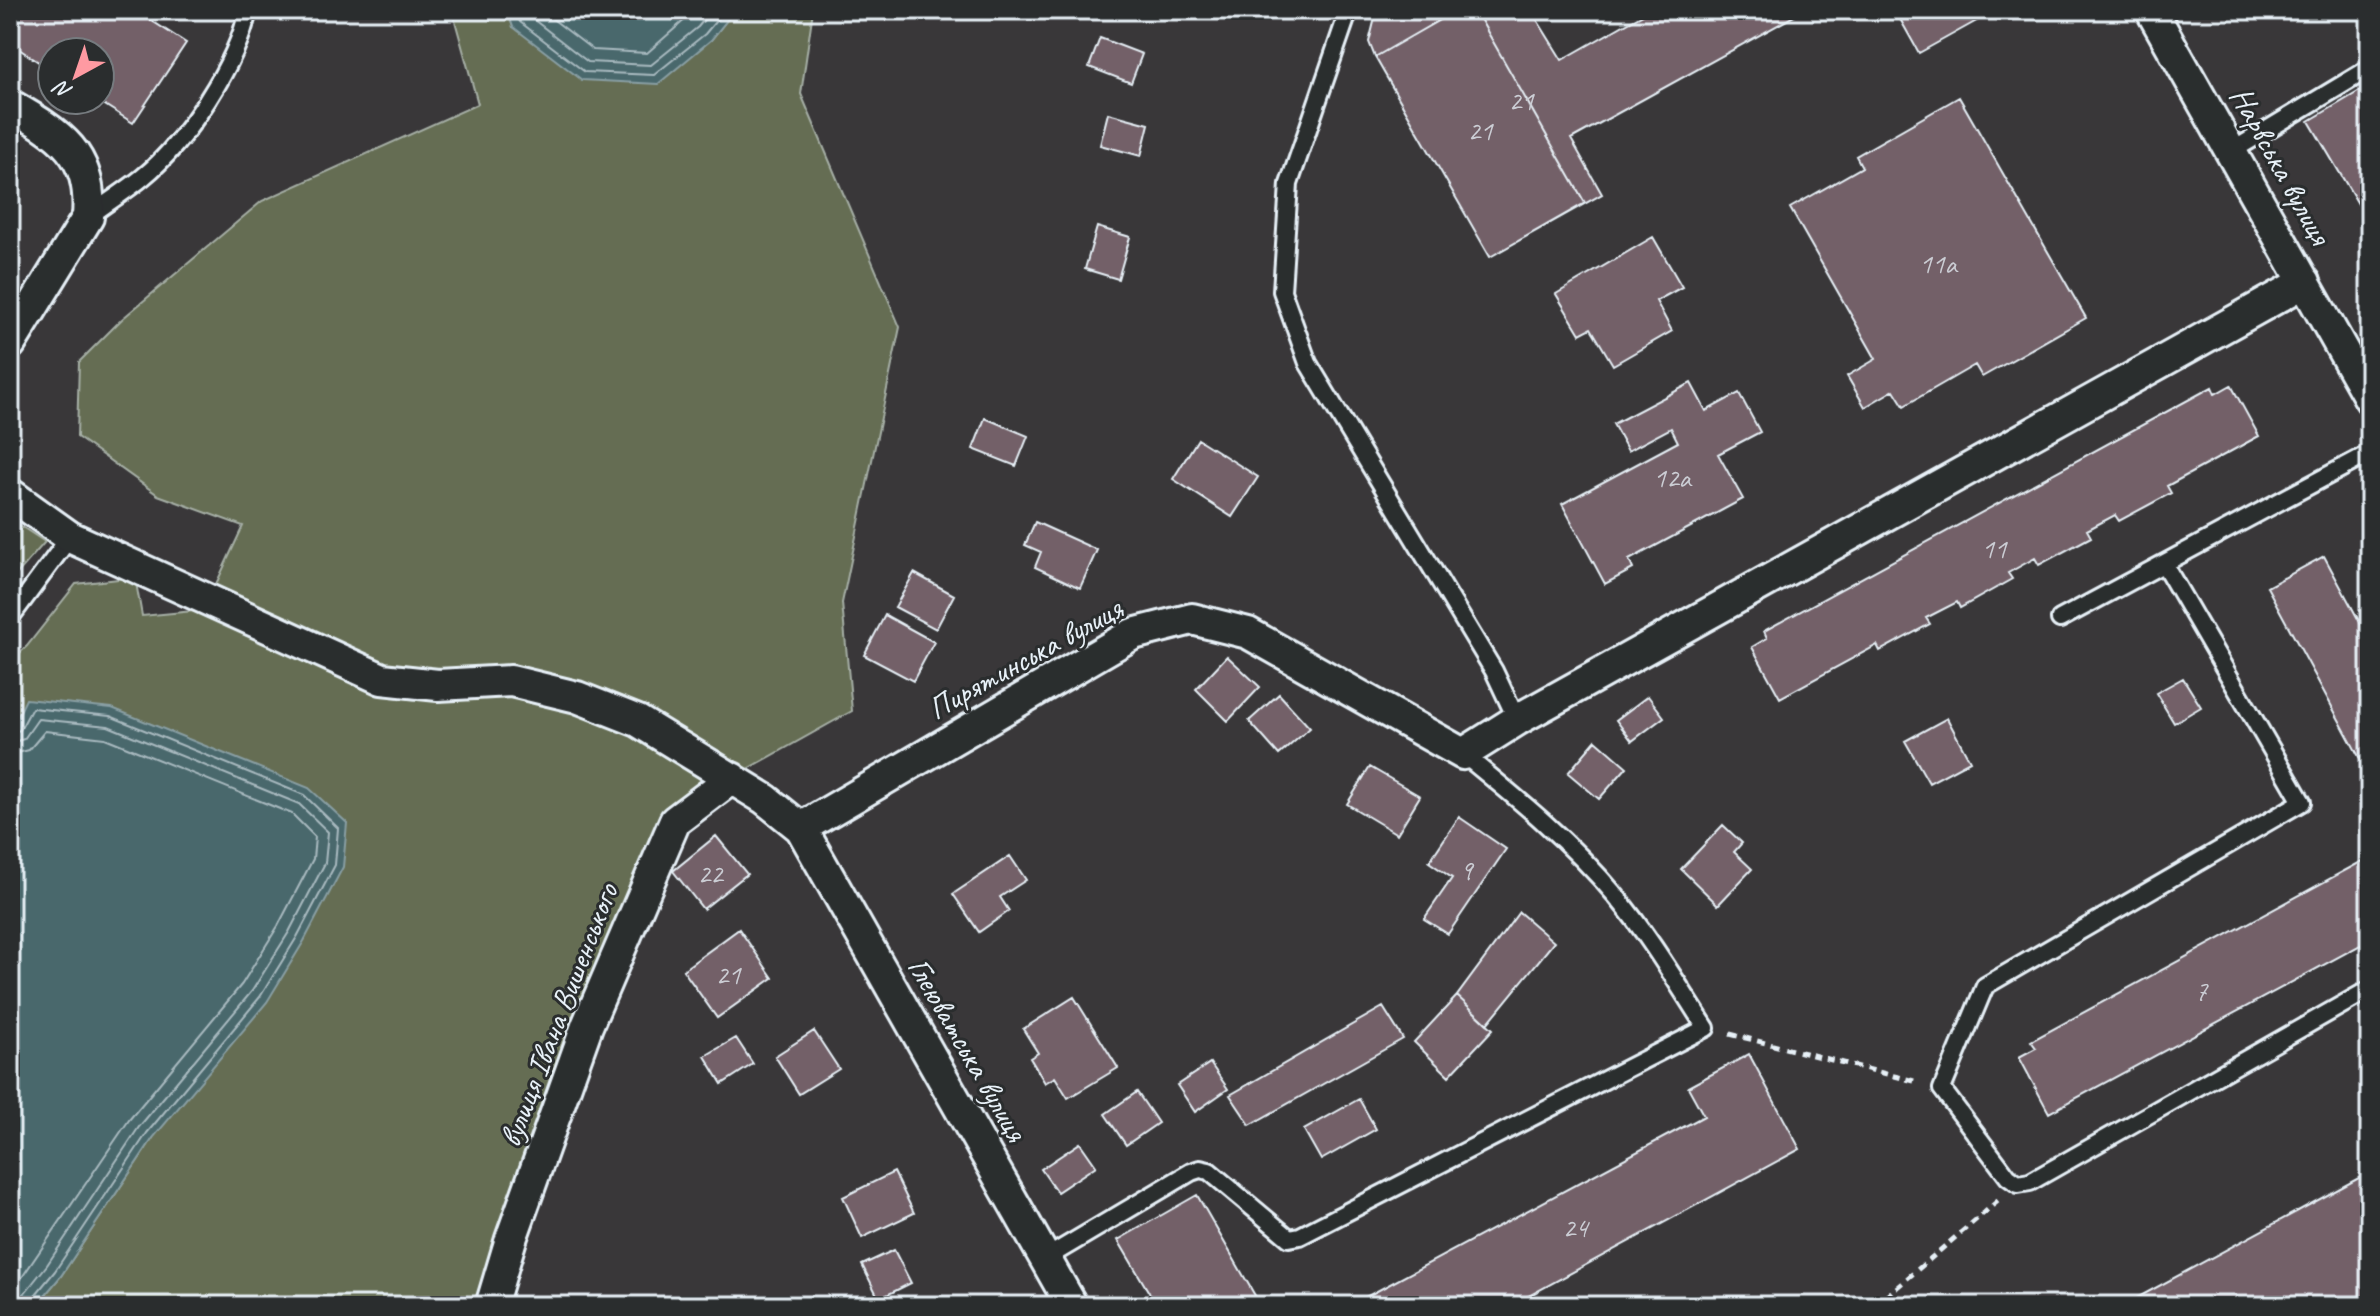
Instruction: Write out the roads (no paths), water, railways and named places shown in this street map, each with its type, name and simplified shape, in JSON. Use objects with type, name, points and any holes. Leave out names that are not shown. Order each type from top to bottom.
[{"type":"street","name":"Нарвська вулиця","points":[[2151,10],[2370,399]]},
{"type":"street","points":[[10,105],[66,144],[83,167],[89,193],[88,217],[10,344]]},
{"type":"street","points":[[1463,754],[1517,720],[2305,282]]},
{"type":"street","points":[[10,494],[70,537],[382,679],[438,685],[511,681],[577,697],[638,721],[765,799],[801,828]]},
{"type":"street","name":"Пирятинська вулиця","points":[[801,828],[1133,634],[1192,619],[1248,633],[1463,754]]},
{"type":"street","name":"вулиця Івана Вишенського","points":[[491,1306],[511,1239],[587,1026],[675,821],[732,778]]},
{"type":"street","name":"Глеюватська вулиця","points":[[801,828],[1072,1306]]},
{"type":"lane","points":[[88,217],[146,175],[197,118],[243,33],[248,10]]},
{"type":"lane","points":[[1349,10],[1289,184],[1282,291],[1308,363],[1494,671],[1517,720]]},
{"type":"lane","points":[[2232,151],[2370,68]]},
{"type":"lane","points":[[2060,619],[2370,453]]},
{"type":"lane","points":[[10,618],[70,537]]},
{"type":"lane","points":[[2164,564],[2302,802],[1985,986],[1942,1089],[2008,1177],[2018,1184],[2030,1182],[2370,989]]},
{"type":"lane","points":[[1046,1258],[1200,1169],[1209,1171],[1289,1238],[1300,1236],[1706,1028],[1616,896],[1543,820],[1463,754]]},
{"type":"water","points":[[507,10],[735,10],[711,40],[658,84],[582,80],[513,27]]},
{"type":"water","points":[[26,699],[112,708],[309,788],[347,823],[343,867],[267,1002],[153,1138],[61,1276],[36,1306],[10,1306],[10,732]]}]
